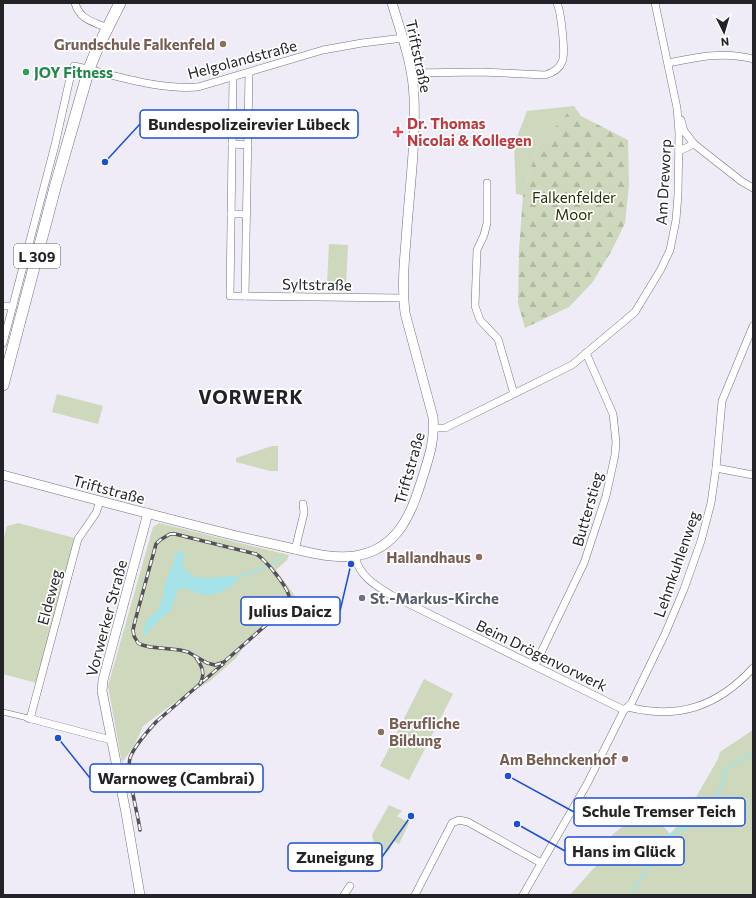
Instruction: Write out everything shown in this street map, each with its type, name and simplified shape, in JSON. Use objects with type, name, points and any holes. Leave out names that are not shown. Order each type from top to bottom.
[{"type":"main road","name":"L 309","points":[[3,385],[56,184],[89,70],[97,49],[120,3]]},
{"type":"street","points":[[75,3],[82,16],[107,28]]},
{"type":"street","name":"Triftstraße","points":[[3,475],[295,550],[327,556],[355,556],[369,552],[380,547],[392,538],[403,526],[411,512],[421,483],[433,444],[434,428],[433,418],[405,313],[403,298],[404,264],[414,137],[414,96],[411,73],[403,38],[392,3]]},
{"type":"street","points":[[411,73],[481,72],[545,75],[553,72],[563,61],[562,34],[557,3]]},
{"type":"street","name":"Am Dreworp","points":[[434,428],[445,428],[572,365],[635,312],[661,269],[670,250],[676,220],[679,151],[677,108],[655,3]]},
{"type":"street","name":"Helgolandstraße","points":[[13,306],[74,66],[154,85],[183,88],[198,87],[233,78],[324,50],[362,43],[403,38]]},
{"type":"street","points":[[668,63],[721,54],[736,55],[753,59]]},
{"type":"street","points":[[245,296],[249,73]]},
{"type":"street","points":[[233,78],[231,214],[246,214]]},
{"type":"street","points":[[677,108],[684,130],[694,144],[740,180],[753,188]]},
{"type":"street","points":[[232,144],[248,145]]},
{"type":"street","points":[[679,151],[694,144]]},
{"type":"street","points":[[487,183],[487,223],[484,235],[477,250],[475,306],[480,320],[498,339],[514,394]]},
{"type":"street","name":"Syltstraße","points":[[231,214],[230,296],[403,298]]},
{"type":"street","points":[[3,306],[13,306],[3,343]]},
{"type":"street","name":"Lehmkuhlenweg","points":[[626,708],[631,704],[662,640],[684,589],[701,541],[711,503],[716,468],[722,401],[751,339],[753,326]]},
{"type":"street","name":"Butterstieg","points":[[535,665],[584,563],[606,496],[615,455],[616,442],[613,414],[586,353]]},
{"type":"street","points":[[716,468],[753,475]]},
{"type":"street","name":"Eldeweg","points":[[29,719],[40,684],[78,539],[96,512],[100,501]]},
{"type":"street","points":[[295,550],[304,513],[303,504]]},
{"type":"street","name":"Vorwerker Straße","points":[[140,895],[132,845],[102,691],[148,513]]},
{"type":"street","name":"Beim Drögenvorwerk","points":[[355,556],[357,565],[369,580],[391,595],[626,708],[674,712],[700,706],[725,693],[741,681],[753,668]]},
{"type":"street","points":[[523,895],[587,784],[626,708]]},
{"type":"street","points":[[3,712],[112,740]]},
{"type":"street","points":[[415,895],[452,823],[459,820],[468,822],[541,863]]},
{"type":"street","points":[[344,895],[350,886]]},
{"type":"green space","points":[[574,106],[537,147],[523,195],[516,194],[514,145],[527,111]]},
{"type":"green space","name":"Falkenfelder Moor","points":[[574,106],[581,116],[628,140],[629,185],[625,223],[612,250],[592,283],[569,307],[525,328],[518,303],[519,250],[523,195],[537,147]]},
{"type":"green space","points":[[329,244],[348,245],[346,285],[327,284]]},
{"type":"green space","points":[[57,394],[103,406],[98,424],[52,412]]},
{"type":"green space","points":[[272,446],[278,446],[278,471],[270,471],[236,462],[236,458]]},
{"type":"green space","points":[[18,523],[78,539],[40,684],[3,674],[3,541],[7,526]]},
{"type":"green space","points":[[159,523],[289,555],[287,560],[276,570],[298,600],[244,646],[236,658],[210,681],[174,703],[143,726],[135,744],[122,763],[108,686],[153,527]]},
{"type":"green space","points":[[424,679],[453,694],[409,780],[380,766]]},
{"type":"green space","points":[[753,730],[753,895],[570,895],[593,869],[618,847],[610,837],[646,806],[670,834],[684,818],[718,759],[720,752]]},
{"type":"green space","points":[[389,805],[402,811],[397,816],[409,823],[399,844],[394,841],[388,852],[375,846],[372,835]]},
{"type":"water","points":[[183,552],[183,568],[194,577],[204,578],[236,576],[238,577],[237,581],[228,588],[211,595],[204,595],[189,590],[178,589],[171,610],[142,638],[146,621],[158,610],[164,595],[164,585],[174,562],[175,554]]},
{"type":"waterway","points":[[238,577],[264,568],[280,558]]},
{"type":"waterway","points":[[630,895],[670,834],[688,828],[704,813],[720,789],[724,780],[723,772],[753,753]]},
{"type":"railway","points":[[170,534],[256,554],[265,561],[275,573],[289,596],[283,610],[224,662],[215,665],[207,663],[188,652],[142,645],[138,643],[134,636],[133,630],[135,621],[156,544],[170,534]]},
{"type":"railway","points":[[196,658],[202,671],[200,684]]},
{"type":"railway","points":[[140,830],[129,764],[132,753],[156,722],[223,664]]},
{"type":"place","name":"Grundschule Falkenfeld","points":[[223,44]]},
{"type":"place","name":"JOY Fitness","points":[[26,72]]},
{"type":"place","name":"Dr. Thomas Nicolai & Kollegen","points":[[398,132]]},
{"type":"place","name":"Bundespolizeirevier Lübeck","points":[[105,162]]},
{"type":"place","name":"Hallandhaus","points":[[479,557]]},
{"type":"place","name":"Julius Daicz","points":[[351,564]]},
{"type":"place","name":"St.-Markus-Kirche","points":[[362,598]]},
{"type":"place","name":"Berufliche Bildung","points":[[381,732]]},
{"type":"place","name":"Warnoweg (Cambrai)","points":[[58,738]]},
{"type":"place","name":"Am Behnckenhof","points":[[625,759]]},
{"type":"place","name":"Schule Tremser Teich","points":[[508,776]]},
{"type":"place","name":"Zuneigung","points":[[411,816]]},
{"type":"place","name":"Hans im Glück","points":[[517,824]]},
{"type":"district","name":"VORWERK","points":[[251,396]]}]
